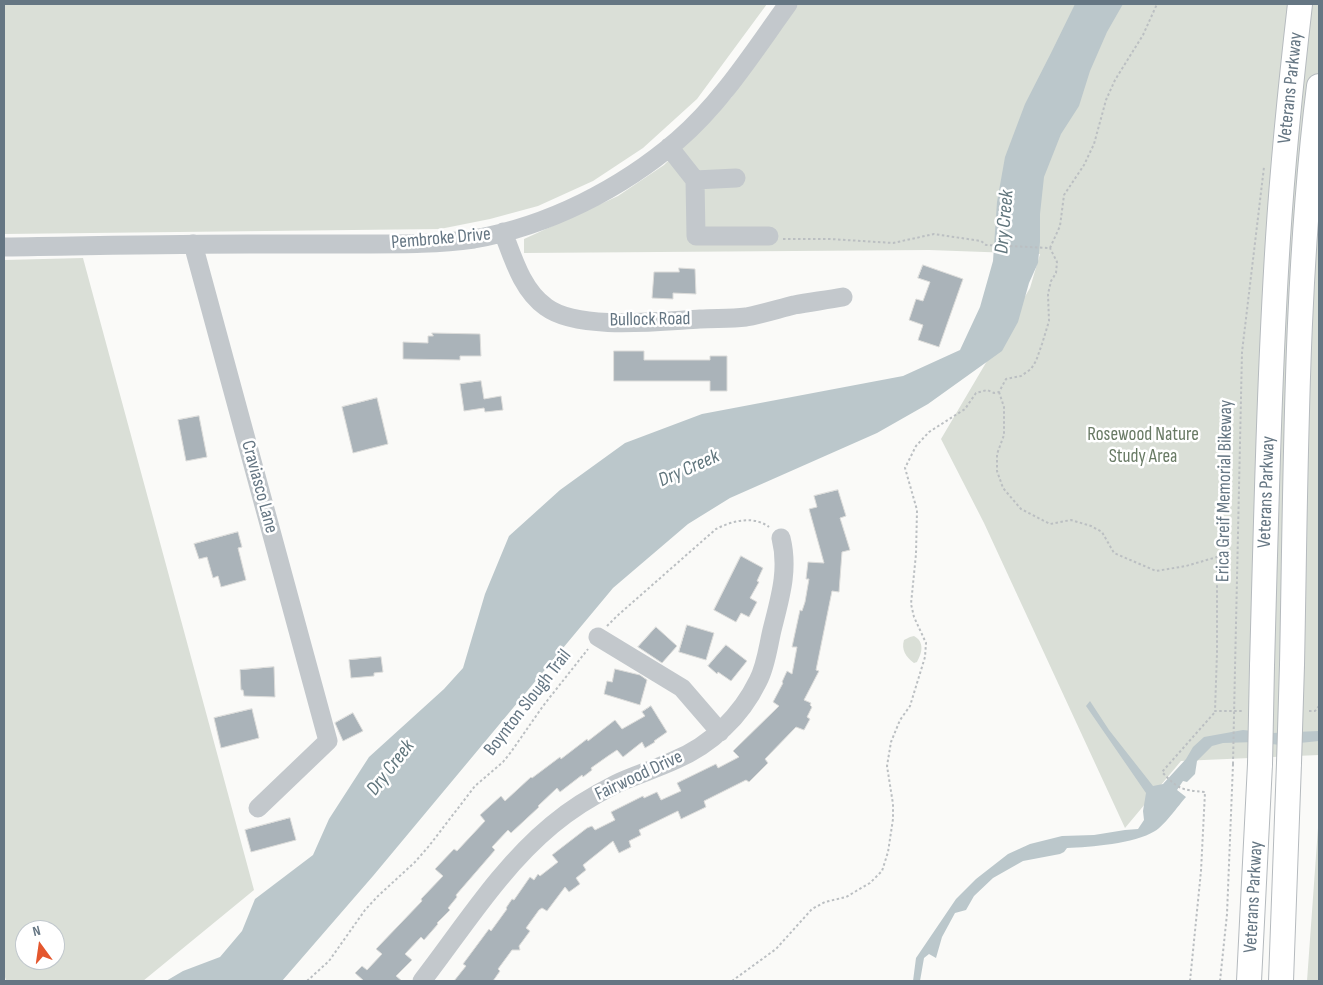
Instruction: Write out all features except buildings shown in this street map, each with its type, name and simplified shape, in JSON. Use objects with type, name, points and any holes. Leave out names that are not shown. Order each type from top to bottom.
[{"type":"main road","name":"Veterans Parkway","points":[[1249,981],[1260,764],[1270,410],[1278,238],[1288,106],[1300,4]]},
{"type":"main road","name":"Veterans Parkway","points":[[1281,981],[1304,256],[1319,86]]},
{"type":"street","name":"Pembroke Drive","points":[[4,247],[193,244],[419,244],[473,239],[503,232],[555,215],[581,204],[634,173],[669,147],[702,117],[724,93],[788,4]]},
{"type":"street","points":[[669,147],[695,180],[696,236],[773,237]]},
{"type":"street","points":[[695,180],[736,178]]},
{"type":"street","name":"Bullock Road","points":[[503,232],[518,270],[529,291],[546,308],[569,317],[624,323],[729,319],[843,297]]},
{"type":"street","name":"Craviasco Lane","points":[[193,244],[328,741],[258,808]]},
{"type":"street","name":"Fairwood Drive","points":[[422,981],[498,881],[524,850],[553,824],[586,801],[616,784],[677,760],[699,747],[720,732],[738,714],[759,679],[782,589],[785,554],[781,538]]},
{"type":"street","points":[[598,637],[682,688],[720,732]]},
{"type":"path","points":[[1050,248],[1060,226],[1064,195],[1084,165],[1094,144],[1106,100],[1115,80],[1143,35],[1157,4]]},
{"type":"path","name":"Erica Greif Memorial Bikeway","points":[[1220,981],[1227,914],[1233,764],[1242,352],[1265,158]]},
{"type":"path","points":[[773,237],[893,243],[934,234],[981,241],[986,245],[1050,248]]},
{"type":"path","points":[[1050,248],[1057,262],[1056,274],[1051,282],[1048,294],[1049,321],[1039,353],[1031,369],[1021,376],[1006,379],[999,392],[1004,407],[1004,435],[997,454],[997,472],[1003,488],[1021,509],[1050,524],[1071,520],[1091,526],[1102,532],[1114,553],[1156,571],[1186,566],[1217,557],[1215,711],[1162,772],[1179,788],[1205,792],[1202,871],[1190,981]]},
{"type":"path","points":[[732,981],[776,949],[812,909],[824,902],[846,897],[870,883],[882,871],[888,852],[893,819],[893,804],[887,766],[891,742],[900,720],[910,706],[925,657],[926,643],[914,617],[911,604],[916,554],[917,510],[905,468],[916,446],[929,432],[965,409],[976,393],[987,390],[994,393],[999,392]]},
{"type":"path","name":"Boynton Slough Trail","points":[[307,981],[329,961],[365,910],[429,846],[474,786],[503,762],[543,706],[617,616],[716,528],[738,521],[760,521],[781,538]]},
{"type":"path","points":[[1305,711],[1315,711],[1319,706]]},
{"type":"path","points":[[1215,711],[1245,711]]},
{"type":"green space","points":[[4,4],[767,4],[697,99],[643,148],[593,181],[538,206],[490,219],[440,229],[4,234]]},
{"type":"green space","name":"Rosewood Nature Study Area","points":[[798,4],[1319,4],[1319,755],[1181,761],[1125,828],[984,523],[941,439],[1030,288],[1040,254],[929,250],[524,253],[524,239],[618,196],[664,165],[731,98]]},
{"type":"green space","points":[[83,258],[254,890],[143,981],[6,981],[4,973],[4,260]]},
{"type":"green space","points":[[914,636],[920,641],[922,648],[919,659],[914,663],[907,656],[903,647],[904,640]]},
{"type":"green space","points":[[1319,814],[1319,981],[1307,981]]},
{"type":"water","name":"Dry Creek","points":[[1075,4],[1123,4],[1107,32],[1090,71],[1079,106],[1061,134],[1044,177],[1038,263],[1029,283],[1018,322],[1002,351],[928,404],[877,433],[730,498],[688,524],[613,588],[373,876],[282,981],[166,981],[183,971],[220,957],[242,931],[255,899],[313,855],[329,819],[369,757],[444,689],[463,668],[485,594],[509,536],[560,490],[625,443],[702,414],[903,376],[960,350],[980,307],[993,261],[997,202],[1005,157],[1025,104]]},
{"type":"water","points":[[1090,701],[1109,730],[1153,786],[1163,784],[1186,759],[1193,747],[1204,737],[1243,730],[1272,733],[1319,731],[1319,741],[1280,745],[1256,742],[1223,743],[1212,746],[1197,761],[1195,774],[1187,782],[1183,781],[1177,790],[1186,797],[1159,828],[1136,839],[1124,842],[1067,848],[1060,854],[1023,861],[993,878],[974,896],[966,910],[955,913],[942,937],[936,958],[929,954],[924,958],[920,981],[913,981],[916,958],[956,899],[976,879],[1008,854],[1030,844],[1062,836],[1094,835],[1138,829],[1144,820],[1143,811],[1146,793],[1086,706]]}]
